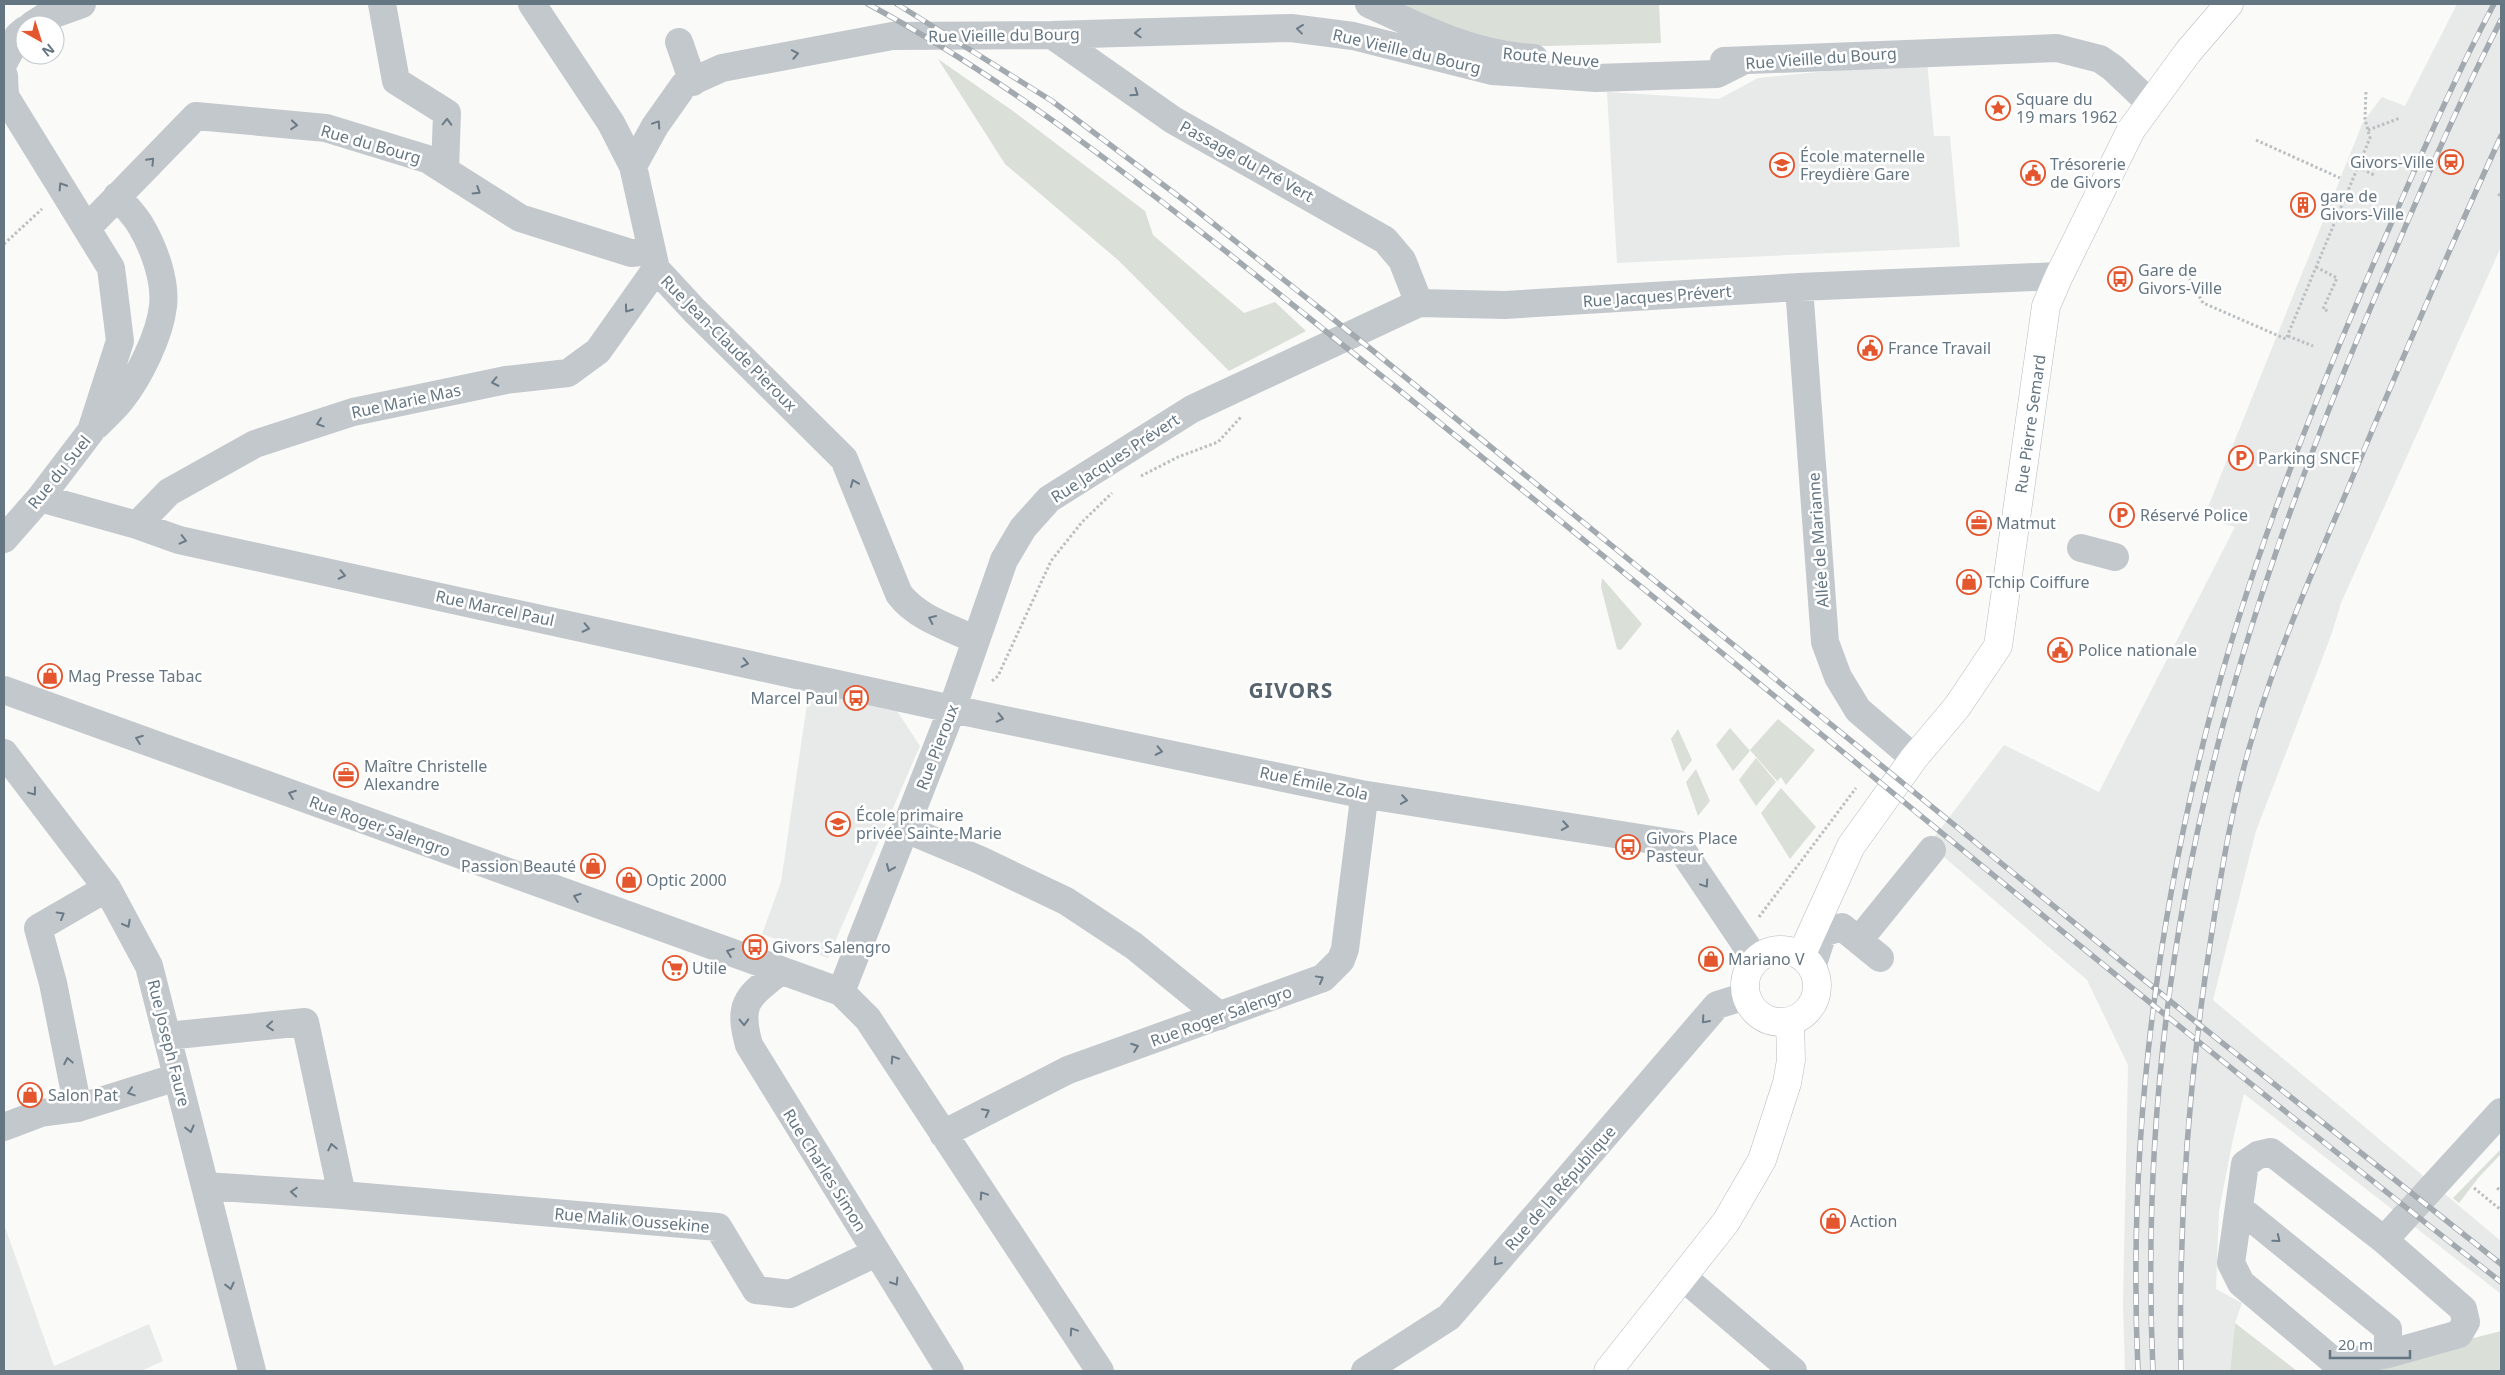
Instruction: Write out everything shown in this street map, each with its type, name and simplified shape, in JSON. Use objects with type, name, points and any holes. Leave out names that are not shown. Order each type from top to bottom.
[{"type":"main road","name":"Rue Pierre Semard","points":[[1806,962],[1851,846],[1914,758],[1957,707],[1998,646],[2046,306],[2132,130],[2150,103],[2228,4]]},
{"type":"main road","points":[[1749,949],[1767,953],[1779,950],[1806,962],[1816,979],[1817,992],[1813,1004],[1805,1014],[1790,1021],[1780,1022],[1764,1019],[1754,1011],[1746,996],[1745,984],[1748,971],[1749,949]]},
{"type":"main road","points":[[1608,1371],[1684,1278],[1726,1222],[1762,1160],[1787,1083],[1791,1060],[1790,1021]]},
{"type":"street","points":[[51,15],[82,4]]},
{"type":"street","points":[[382,4],[396,81],[447,113],[445,170]]},
{"type":"street","points":[[532,4],[611,123],[633,166],[654,260]]},
{"type":"street","name":"Route Neuve","points":[[1370,4],[1454,42],[1475,48],[1530,58],[1637,63],[1743,61]]},
{"type":"street","name":"Rue Vieille du Bourg","points":[[633,166],[655,126],[684,85],[722,68],[892,36],[1052,35],[1291,28],[1353,36],[1492,71],[1596,78],[1717,74],[1743,61],[1948,51],[2057,48],[2100,59],[2113,68],[2150,103]]},
{"type":"street","name":"Passage du Pré Vert","points":[[1052,35],[1174,120],[1385,240],[1402,260],[1419,303]]},
{"type":"street","points":[[4,62],[15,42]]},
{"type":"street","points":[[678,42],[693,82]]},
{"type":"street","name":"Rue du Suel","points":[[4,76],[5,96],[111,268],[120,341],[91,431],[40,498],[4,539]]},
{"type":"street","name":"Rue du Bourg","points":[[87,228],[196,116],[326,128],[427,159],[520,218],[654,260]]},
{"type":"street","points":[[91,431],[125,393],[159,329],[164,304],[161,276],[151,247],[140,225],[117,196]]},
{"type":"street","name":"Rue Marie Mas","points":[[137,525],[169,492],[255,444],[353,412],[506,380],[568,373],[598,351],[654,260]]},
{"type":"street","name":"Rue Jean-Claude Pieroux","points":[[654,260],[694,310],[844,459],[898,594],[917,613],[976,640]]},
{"type":"street","name":"Rue Jacques Prévert","points":[[976,640],[1004,560],[1023,528],[1049,499],[1192,409],[1419,303],[1506,305],[1799,287],[2059,276]]},
{"type":"street","name":"Allée de Marianne","points":[[1799,287],[1825,642],[1838,677],[1858,710],[1914,758]]},
{"type":"street","name":"Rue Marcel Paul","points":[[40,498],[137,525],[179,540],[952,709]]},
{"type":"street","points":[[2082,548],[2115,557]]},
{"type":"street","name":"Rue Pieroux","points":[[841,992],[952,709],[976,640]]},
{"type":"street","name":"Rue Roger Salengro","points":[[4,690],[841,992]]},
{"type":"street","name":"Rue Émile Zola","points":[[952,709],[1361,794],[1678,844],[1749,949]]},
{"type":"street","name":"Rue Joseph Faure","points":[[4,753],[107,888],[149,966],[252,1371]]},
{"type":"street","name":"Rue Roger Salengro","points":[[943,1134],[1068,1070],[1323,978],[1341,960],[1345,949],[1362,807],[1361,794]]},
{"type":"street","points":[[906,828],[980,860],[1066,901],[1134,946],[1220,1016]]},
{"type":"street","points":[[1859,940],[1932,850]]},
{"type":"street","points":[[78,1108],[53,983],[38,928],[107,888]]},
{"type":"street","points":[[1806,962],[1823,933],[1842,927],[1880,958]]},
{"type":"street","name":"Rue Charles Simon","points":[[780,971],[756,992],[744,1006],[744,1026],[749,1045],[950,1371]]},
{"type":"street","points":[[841,992],[868,1019],[1100,1371]]},
{"type":"street","name":"Rue de la République","points":[[1365,1371],[1449,1317],[1718,1005],[1746,996]]},
{"type":"street","points":[[166,1036],[304,1022],[342,1195]]},
{"type":"street","points":[[4,1127],[41,1113],[78,1108],[177,1077]]},
{"type":"street","points":[[2384,1240],[2501,1112]]},
{"type":"street","points":[[2271,1152],[2384,1240],[2463,1309],[2466,1322],[2459,1334],[2388,1354],[2337,1364],[2240,1283],[2231,1264],[2245,1164],[2258,1155],[2271,1152]]},
{"type":"street","name":"Rue Malik Oussekine","points":[[204,1186],[342,1195],[718,1227],[756,1290],[790,1294],[876,1253]]},
{"type":"street","points":[[2239,1208],[2388,1329],[2388,1354]]},
{"type":"street","points":[[1684,1278],[1793,1371]]},
{"type":"path","points":[[2182,266],[2203,303],[2286,339],[2370,138],[2365,119],[2366,90]]},
{"type":"path","points":[[2368,130],[2400,118]]},
{"type":"path","points":[[2256,140],[2340,178]]},
{"type":"path","points":[[2358,167],[2374,175]]},
{"type":"path","points":[[4,244],[64,189]]},
{"type":"path","points":[[2316,267],[2337,278],[2322,309],[2328,311]]},
{"type":"path","points":[[2288,336],[2313,346]]},
{"type":"path","name":"Rue Jacques Prévert","points":[[1135,479],[1178,457],[1218,442],[1237,424],[1246,410]]},
{"type":"path","name":"Rue Jacques Prévert","points":[[990,682],[998,676],[1050,561],[1082,522],[1118,488]]},
{"type":"path","points":[[1749,949],[1860,783]]},
{"type":"path","points":[[2474,1188],[2501,1210]]},
{"type":"path","points":[[2497,1188],[2501,1191]]},
{"type":"shaded area","points":[[1391,4],[1659,4],[1661,43],[1545,46],[1499,44]]},
{"type":"shaded area","points":[[2457,4],[2501,4],[2501,247],[2341,603],[2332,633],[2256,831],[2213,1000],[2501,1241],[2501,1294],[2244,1094],[2219,1211],[2216,1289],[2242,1303],[2235,1323],[2230,1371],[2125,1371],[2123,1304],[2128,1065],[2087,980],[1929,844],[2004,745],[2099,792],[2235,527],[2204,517],[2363,122],[2382,97],[2405,106]]},
{"type":"shaded area","points":[[938,59],[1013,111],[1145,211],[1153,235],[1244,313],[1275,302],[1306,331],[1229,371],[1118,260],[1005,164]]},
{"type":"shaded area","name":"École maternelle Freydière Gare","points":[[1927,61],[1934,136],[1950,136],[1960,247],[1617,263],[1607,92],[1719,99],[1758,78]]},
{"type":"shaded area","points":[[1602,578],[1642,624],[1621,650],[1617,649],[1601,587]]},
{"type":"shaded area","name":"École primaire privée Sainte-Marie","points":[[809,690],[897,711],[920,746],[828,958],[762,934],[781,882]]},
{"type":"shaded area","points":[[1778,719],[1815,750],[1786,785],[1781,777],[1777,781],[1750,750]]},
{"type":"shaded area","points":[[1730,728],[1750,751],[1733,771],[1716,745]]},
{"type":"shaded area","points":[[1678,729],[1692,760],[1683,772],[1671,739]]},
{"type":"shaded area","points":[[1756,758],[1776,782],[1756,806],[1739,780]]},
{"type":"shaded area","points":[[1696,769],[1710,801],[1698,816],[1686,782]]},
{"type":"shaded area","points":[[1781,788],[1816,827],[1790,859],[1761,813]]},
{"type":"shaded area","points":[[2501,1149],[2501,1154],[2479,1177],[2459,1203],[2453,1198]]},
{"type":"shaded area","points":[[4,1224],[54,1366],[149,1324],[163,1361],[141,1371],[4,1371]]},
{"type":"shaded area","points":[[2235,1323],[2297,1371],[2230,1371]]},
{"type":"shaded area","points":[[2501,1331],[2501,1371],[2324,1371],[2369,1365]]},
{"type":"railway","points":[[868,4],[962,60],[1053,121],[1098,153],[1228,253],[1484,458],[2131,987],[2501,1282]]},
{"type":"railway","points":[[897,4],[1052,101],[1190,205],[1372,350],[2186,1014],[2501,1264]]},
{"type":"railway","points":[[2138,1371],[2136,1290],[2137,1208],[2149,1045],[2159,964],[2173,884],[2189,803],[2208,724],[2262,546],[2328,372],[2418,161],[2462,66],[2494,4]]},
{"type":"railway","points":[[2153,1371],[2151,1290],[2152,1208],[2163,1045],[2187,884],[2223,725],[2277,549],[2319,434],[2429,172],[2501,20]]},
{"type":"railway","points":[[2181,1371],[2183,1203],[2197,1036],[2225,853],[2246,758],[2273,673],[2320,553],[2422,314],[2501,136]]},
{"type":"place","name":"Square du 19 mars 1962","points":[[1998,108]]},
{"type":"place","name":"Givors-Ville","points":[[2451,162]]},
{"type":"place","name":"École maternelle Freydière Gare","points":[[1782,165]]},
{"type":"place","name":"Trésorerie de Givors","points":[[2033,173]]},
{"type":"place","name":"gare de Givors-Ville","points":[[2303,205]]},
{"type":"place","name":"Gare de Givors-Ville","points":[[2120,279]]},
{"type":"place","name":"France Travail","points":[[1870,348]]},
{"type":"place","name":"Parking SNCF","points":[[2241,458]]},
{"type":"place","name":"Réservé Police","points":[[2122,515]]},
{"type":"place","name":"Matmut","points":[[1979,523]]},
{"type":"place","name":"Tchip Coiffure","points":[[1969,582]]},
{"type":"place","name":"Police nationale","points":[[2060,650]]},
{"type":"place","name":"Mag Presse Tabac","points":[[50,676]]},
{"type":"place","name":"Marcel Paul","points":[[856,698]]},
{"type":"place","name":"Maître Christelle Alexandre","points":[[346,775]]},
{"type":"place","name":"École primaire privée Sainte-Marie","points":[[838,824]]},
{"type":"place","name":"Givors Place Pasteur","points":[[1628,847]]},
{"type":"place","name":"Passion Beauté","points":[[593,866]]},
{"type":"place","name":"Optic 2000","points":[[629,880]]},
{"type":"place","name":"Givors Salengro","points":[[755,947]]},
{"type":"place","name":"Mariano V","points":[[1711,959]]},
{"type":"place","name":"Utile","points":[[675,968]]},
{"type":"place","name":"Salon Pat","points":[[30,1095]]},
{"type":"place","name":"Action","points":[[1833,1221]]},
{"type":"district","name":"GIVORS","points":[[1291,690]]}]
